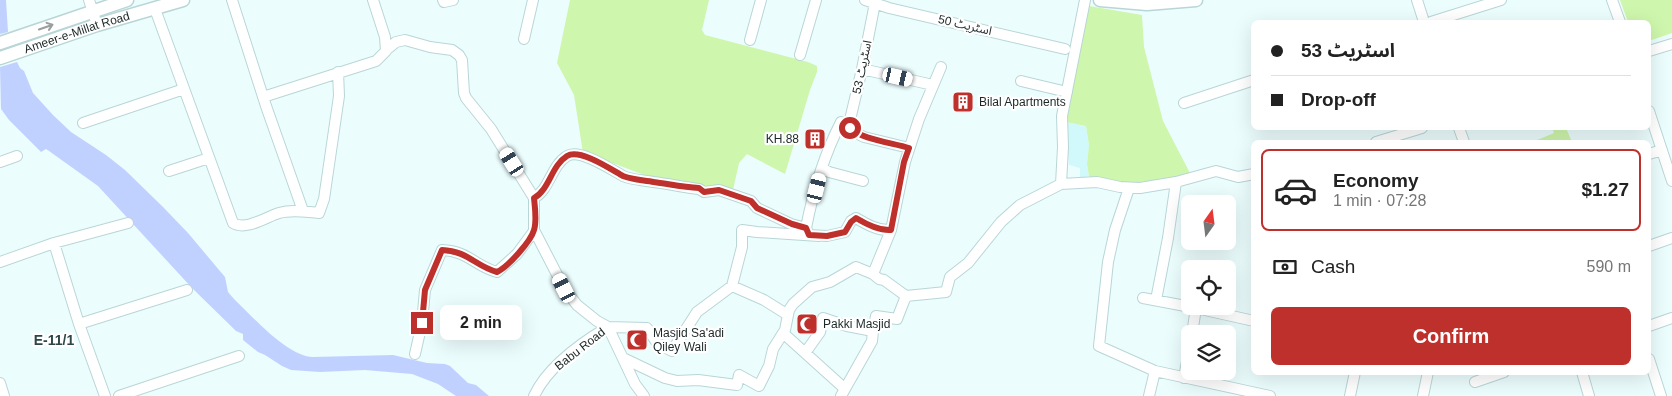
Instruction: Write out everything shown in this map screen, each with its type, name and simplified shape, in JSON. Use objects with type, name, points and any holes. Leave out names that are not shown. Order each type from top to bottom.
[{"type":"main road","name":"Ameer-e-Millat Road","points":[[0,43],[91,6],[127,0]]},
{"type":"main road","name":"Ameer-e-Millat Road","points":[[0,58],[97,25],[183,0]]},
{"type":"main road","points":[[1100,0],[1147,4],[1196,0]]},
{"type":"street","points":[[232,0],[263,97],[303,211]]},
{"type":"street","points":[[373,0],[386,37],[386,50]]},
{"type":"street","points":[[443,0],[444,2],[454,0]]},
{"type":"street","points":[[524,38],[533,0]]},
{"type":"street","points":[[750,40],[761,0]]},
{"type":"street","points":[[800,55],[816,0]]},
{"type":"street","points":[[1061,184],[1062,116],[1085,0]]},
{"type":"street","points":[[1416,0],[1423,20]]},
{"type":"street","points":[[1438,20],[1501,0]]},
{"type":"street","points":[[1612,0],[1619,20]]},
{"type":"street","name":"اسٹریٹ 50","points":[[870,2],[1065,49]]},
{"type":"street","name":"اسٹریٹ 53","points":[[870,2],[862,69],[849,124],[850,128],[864,137],[909,148]]},
{"type":"street","points":[[91,6],[97,25]]},
{"type":"street","points":[[155,9],[233,223],[236,225],[248,224],[280,213],[303,211],[319,214],[324,199],[339,96],[338,72]]},
{"type":"street","points":[[263,97],[376,61],[396,42],[405,40],[430,48],[452,50],[462,60],[466,98],[491,129],[534,198],[534,230],[570,297],[597,321],[608,327],[647,328],[657,343],[672,351],[698,312],[732,286],[742,247],[742,230],[832,236],[836,233],[845,232],[856,218],[877,228],[891,230]]},
{"type":"street","points":[[1651,50],[1672,44]]},
{"type":"street","points":[[873,274],[891,230],[904,162],[941,67]]},
{"type":"street","points":[[862,69],[933,85]]},
{"type":"street","points":[[1021,81],[1067,92]]},
{"type":"street","points":[[1184,103],[1251,81]]},
{"type":"street","points":[[83,123],[184,89]]},
{"type":"street","points":[[1651,117],[1672,182]]},
{"type":"street","points":[[819,236],[809,235],[806,228],[830,143],[841,122]]},
{"type":"street","points":[[1383,140],[1415,130]]},
{"type":"street","points":[[1651,153],[1662,150]]},
{"type":"street","points":[[534,198],[543,191],[552,174],[566,157],[576,154],[601,162],[625,176],[636,179],[699,188],[704,192],[719,190],[751,201],[757,208],[792,224],[806,228]]},
{"type":"street","points":[[0,162],[17,156]]},
{"type":"street","points":[[169,171],[210,158]]},
{"type":"street","points":[[822,168],[863,181]]},
{"type":"street","points":[[623,358],[665,378],[677,381],[698,380],[737,385],[740,375],[759,386],[769,366],[772,349],[783,333],[793,304],[816,284],[830,282],[856,267],[884,280],[906,296],[946,292],[950,277],[968,263],[1001,222],[1020,205],[1061,184],[1097,182],[1129,188],[1140,188],[1176,182],[1216,171],[1238,177],[1251,175]]},
{"type":"street","points":[[1156,300],[1176,182]]},
{"type":"street","points":[[1129,188],[1115,230],[1108,262],[1099,346],[1131,362],[1155,371],[1181,377]]},
{"type":"street","points":[[0,262],[54,243],[128,223]]},
{"type":"street","points":[[415,354],[422,323],[425,290],[442,250],[458,251],[469,256],[482,267],[497,272],[517,254],[534,230]]},
{"type":"street","points":[[1651,245],[1672,238]]},
{"type":"street","points":[[54,243],[104,396]]},
{"type":"street","points":[[732,286],[764,300],[788,316]]},
{"type":"street","points":[[79,324],[187,290]]},
{"type":"street","points":[[783,333],[842,392],[872,341],[876,316],[897,319],[906,296]]},
{"type":"street","points":[[1143,298],[1181,305]]},
{"type":"street","points":[[1227,315],[1251,320]]},
{"type":"street","points":[[805,353],[820,332],[824,318],[846,326],[873,331]]},
{"type":"street","points":[[1651,325],[1672,318]]},
{"type":"street","points":[[608,327],[641,395]]},
{"type":"street","name":"Babu Road","points":[[534,396],[559,363],[608,327]]},
{"type":"street","points":[[119,396],[239,356]]},
{"type":"street","points":[[1651,365],[1661,396]]},
{"type":"street","points":[[1149,396],[1155,371]]},
{"type":"street","points":[[1350,396],[1354,375]]},
{"type":"street","points":[[1423,396],[1427,375]]},
{"type":"street","points":[[1475,382],[1495,375]]},
{"type":"street","points":[[1583,375],[1589,396]]},
{"type":"street","points":[[1194,380],[1270,396]]},
{"type":"street","points":[[0,383],[4,396]]},
{"type":"shaded area","points":[[1066,122],[1086,126],[1089,145],[1087,164],[1089,176],[1080,178],[1080,168],[1069,165]]},
{"type":"green space","points":[[570,0],[709,0],[702,30],[705,35],[817,66],[817,72],[785,174],[747,154],[739,163],[733,190],[647,176],[583,153],[574,95],[557,63]]},
{"type":"green space","points":[[1620,0],[1672,0],[1672,33],[1651,40],[1651,20],[1627,20]]},
{"type":"green space","points":[[1089,6],[1142,15],[1144,47],[1163,121],[1192,177],[1118,184],[1092,179],[1089,176],[1087,164],[1089,145],[1086,126],[1066,122]]},
{"type":"green space","points":[[1553,130],[1567,130],[1571,140],[1537,140],[1554,133]]},
{"type":"water","points":[[0,0],[6,0],[8,32],[0,34]]},
{"type":"water","points":[[17,62],[24,71],[33,93],[53,115],[71,132],[125,170],[163,207],[225,277],[228,292],[234,299],[260,325],[282,343],[303,355],[313,357],[393,355],[427,363],[445,364],[450,366],[468,383],[476,385],[489,396],[456,396],[438,384],[412,374],[365,370],[320,372],[291,370],[258,352],[243,340],[243,334],[236,331],[192,288],[98,186],[46,149],[41,152],[9,120],[1,109],[0,67]]},
{"type":"place","name":"Bilal Apartments","points":[[963,102]]},
{"type":"place","name":"KH.88","points":[[815,139]]},
{"type":"place","name":"Pakki Masjid","points":[[807,324]]},
{"type":"place","name":"Masjid Sa'adi Qiley Wali","points":[[637,340]]},
{"type":"district","name":"E-11/1","points":[[54,340]]},
{"type":"route","points":[[422,323],[426,286],[442,254],[442,250],[458,251],[469,256],[482,267],[497,272],[501,270],[517,254],[534,231],[534,198],[539,196],[552,174],[569,155],[576,154],[601,162],[622,175],[643,181],[699,188],[704,192],[719,190],[751,201],[757,208],[792,224],[806,228],[809,235],[832,236],[836,233],[845,232],[856,218],[877,228],[891,230],[904,162],[909,148],[891,142],[864,137],[850,128]]}]
